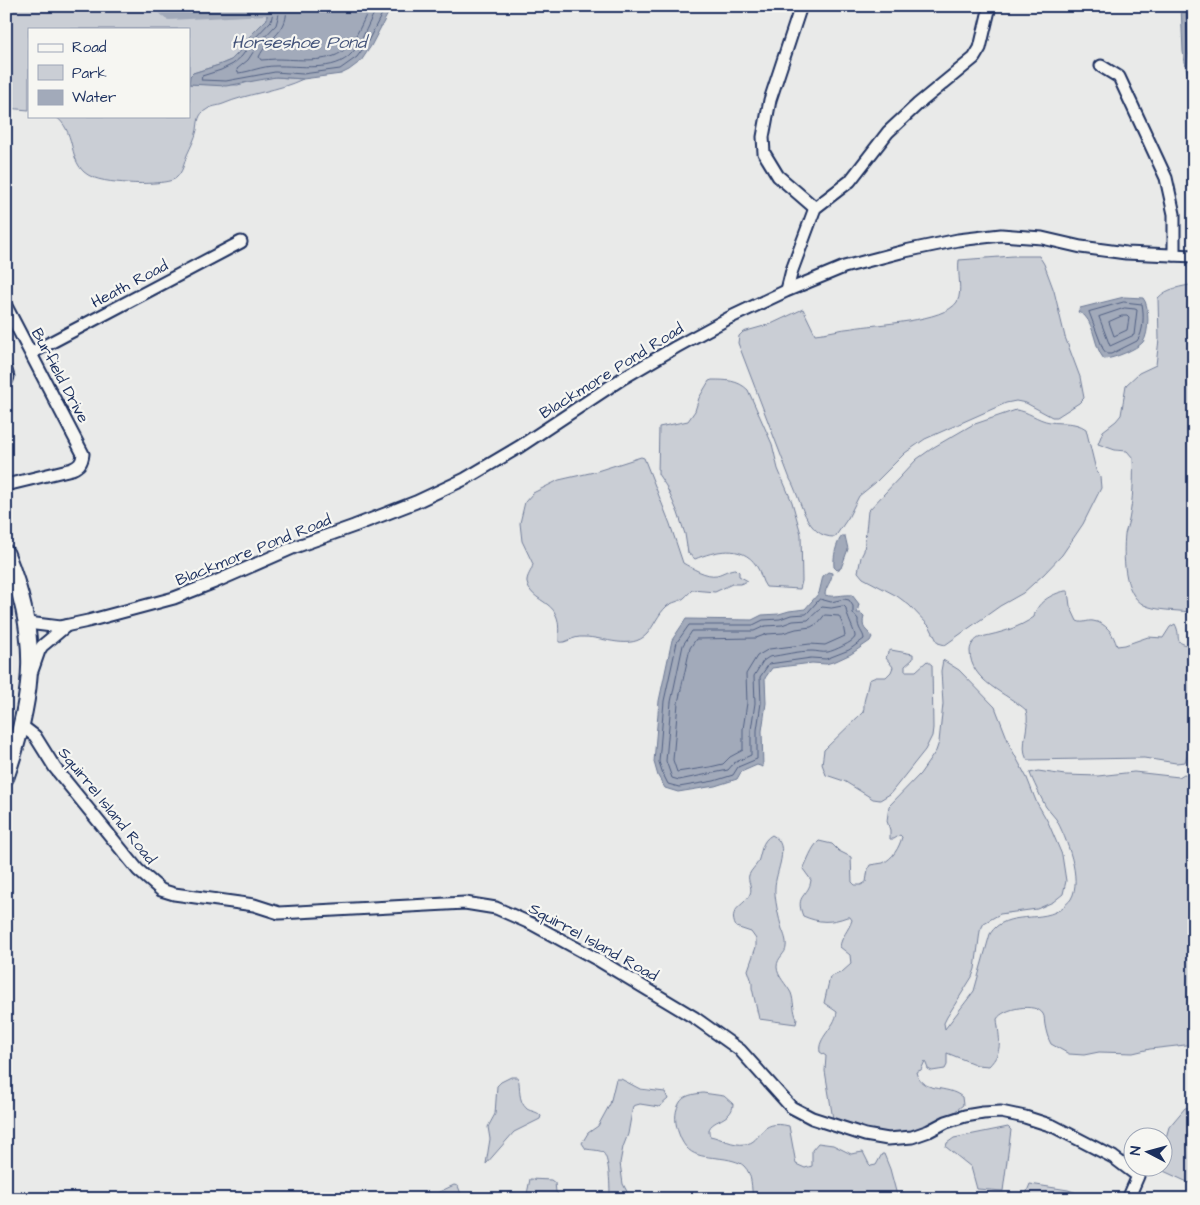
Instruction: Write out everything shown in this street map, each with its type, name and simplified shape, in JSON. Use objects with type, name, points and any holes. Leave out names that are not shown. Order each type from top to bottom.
[{"type":"main road","points":[[6,553],[28,623],[30,678],[27,707],[6,778]]},
{"type":"street","points":[[801,6],[770,100],[763,137],[764,152],[778,176],[815,208]]},
{"type":"street","points":[[788,290],[792,270],[815,208],[850,181],[888,132],[918,104],[974,58],[980,48],[990,6]]},
{"type":"street","points":[[1101,66],[1119,78],[1155,151],[1166,178],[1174,214],[1174,255]]},
{"type":"street","name":"Blackmore Pond Road","points":[[28,623],[66,626],[174,598],[294,546],[354,526],[416,502],[465,479],[518,448],[623,378],[676,347],[729,318],[788,290],[844,267],[905,250],[958,240],[1001,235],[1042,238],[1097,250],[1194,256]]},
{"type":"street","name":"Heath Road","points":[[31,353],[241,242]]},
{"type":"street","name":"Burfield Drive","points":[[6,306],[83,454],[79,466],[72,470],[6,485]]},
{"type":"street","points":[[6,370],[8,377],[6,382]]},
{"type":"street","name":"Blackmore Pond Road","points":[[30,678],[42,646],[66,626]]},
{"type":"street","name":"Squirrel Island Road","points":[[22,726],[35,736],[55,768],[138,870],[161,890],[174,894],[233,901],[289,913],[465,903],[496,908],[532,924],[600,961],[695,1018],[740,1050],[791,1107],[812,1118],[865,1135],[888,1138],[912,1137],[930,1131],[946,1122],[983,1113],[1001,1112],[1025,1117],[1053,1126],[1114,1157],[1138,1176],[1128,1199]]},
{"type":"green space","points":[[6,6],[267,6],[267,19],[250,36],[231,60],[193,73],[190,79],[190,28],[28,28],[28,110],[6,108]]},
{"type":"green space","points":[[276,77],[303,79],[212,107],[203,112],[199,118],[197,130],[182,170],[173,180],[122,183],[88,175],[79,166],[66,129],[57,118],[190,118],[190,84],[238,85],[259,79]]},
{"type":"green space","points":[[1039,256],[1044,264],[1054,291],[1065,337],[1080,377],[1084,398],[1057,417],[1052,417],[1026,403],[1016,401],[1006,403],[925,439],[905,453],[859,496],[848,518],[835,537],[825,536],[817,531],[805,515],[790,479],[738,343],[739,336],[743,332],[771,324],[803,309],[815,334],[908,321],[938,314],[950,309],[959,298],[959,260]]},
{"type":"green space","points":[[1194,284],[1194,611],[1189,612],[1149,607],[1137,600],[1132,592],[1126,573],[1124,552],[1125,534],[1132,497],[1133,458],[1127,451],[1115,450],[1098,444],[1103,431],[1121,415],[1126,385],[1139,373],[1156,365],[1159,339],[1158,298],[1170,290]]},
{"type":"green space","points":[[709,381],[736,382],[748,390],[772,444],[778,469],[792,502],[801,534],[802,581],[800,589],[766,587],[756,565],[743,554],[727,551],[695,559],[688,553],[685,534],[678,513],[666,486],[658,474],[659,427],[688,421],[695,411],[699,398]]},
{"type":"green space","points":[[1016,410],[1045,421],[1073,424],[1086,429],[1096,470],[1100,477],[1101,488],[1083,524],[1062,555],[1044,574],[1023,593],[1000,606],[945,645],[938,643],[930,627],[909,605],[897,596],[863,578],[858,572],[864,551],[868,511],[917,459],[934,447],[972,425]]},
{"type":"green space","points":[[641,457],[644,458],[683,563],[708,575],[717,575],[736,569],[739,572],[739,576],[748,581],[732,584],[715,592],[692,590],[682,599],[667,606],[647,634],[633,642],[617,642],[580,637],[559,642],[556,615],[550,606],[532,593],[527,583],[527,578],[533,564],[522,541],[520,523],[525,502],[533,493],[559,480],[594,472]]},
{"type":"green space","points":[[1068,591],[1070,606],[1077,621],[1093,621],[1102,624],[1114,637],[1117,646],[1148,637],[1163,638],[1170,627],[1175,624],[1178,640],[1187,645],[1194,646],[1194,751],[1188,752],[1185,762],[1176,763],[1144,758],[1027,760],[1024,748],[1027,722],[1026,710],[983,679],[976,671],[972,662],[970,649],[973,642],[979,638],[1009,630],[1028,621],[1034,617],[1041,603],[1055,594]]},
{"type":"green space","points":[[891,650],[913,654],[913,659],[905,666],[905,671],[916,671],[927,661],[932,665],[933,728],[932,736],[925,750],[890,794],[880,800],[873,799],[844,781],[826,775],[822,764],[824,750],[863,712],[869,680],[876,677],[886,677],[891,672],[893,667],[886,658]]},
{"type":"green space","points":[[943,660],[959,670],[995,707],[1011,748],[1048,822],[1062,855],[1066,881],[1063,894],[1053,902],[1037,909],[1000,914],[984,923],[980,931],[975,969],[944,1023],[945,1029],[974,991],[990,934],[997,926],[1005,921],[1055,912],[1071,899],[1074,891],[1075,881],[1072,858],[1064,836],[1056,819],[1046,807],[1030,773],[1038,771],[1065,775],[1098,776],[1134,772],[1179,777],[1184,774],[1194,776],[1194,1044],[1133,1053],[1099,1052],[1084,1055],[1069,1054],[1051,1044],[1044,1015],[1039,1010],[1027,1007],[1012,1009],[1000,1015],[997,1019],[999,1050],[989,1066],[977,1065],[947,1053],[945,1069],[932,1071],[928,1069],[925,1061],[921,1070],[916,1072],[923,1083],[956,1093],[962,1097],[963,1105],[931,1126],[917,1131],[888,1133],[837,1123],[833,1119],[825,1071],[826,1056],[820,1052],[820,1047],[821,1042],[836,1018],[837,1012],[824,1003],[830,977],[842,972],[851,964],[850,955],[840,947],[852,920],[850,917],[847,917],[820,921],[803,916],[800,903],[810,886],[811,880],[803,869],[819,841],[832,844],[839,851],[851,857],[852,882],[855,885],[861,885],[866,882],[870,865],[883,863],[895,852],[902,837],[900,835],[890,839],[887,821],[889,806],[920,774],[936,751],[939,742],[943,704],[941,671]]},
{"type":"green space","points":[[772,835],[778,839],[782,852],[775,892],[778,914],[786,945],[786,949],[778,961],[777,970],[791,993],[797,1019],[796,1024],[759,1019],[748,970],[756,947],[756,939],[751,932],[736,927],[734,921],[737,908],[750,894],[749,875],[758,862],[764,843]]},
{"type":"green space","points":[[511,1077],[518,1077],[522,1102],[527,1109],[541,1116],[540,1119],[514,1132],[486,1164],[490,1139],[488,1127],[495,1114],[497,1086]]},
{"type":"green space","points":[[616,1079],[621,1079],[640,1089],[665,1092],[668,1099],[659,1107],[640,1104],[633,1106],[620,1163],[623,1184],[631,1199],[610,1199],[609,1174],[605,1155],[601,1151],[586,1149],[582,1143],[588,1133],[598,1126],[610,1104]]},
{"type":"green space","points":[[703,1093],[724,1096],[733,1104],[732,1110],[728,1115],[711,1126],[710,1136],[732,1143],[745,1144],[751,1143],[771,1125],[789,1126],[796,1164],[805,1168],[812,1166],[812,1150],[818,1143],[833,1145],[851,1154],[863,1152],[871,1166],[876,1165],[882,1154],[884,1154],[898,1199],[753,1199],[750,1177],[743,1165],[725,1159],[701,1156],[688,1149],[683,1143],[676,1122],[677,1107],[686,1097]]},
{"type":"green space","points":[[1194,1107],[1194,1185],[1172,1175],[1172,1128],[1169,1128],[1185,1108]]},
{"type":"green space","points":[[1008,1127],[1011,1130],[1003,1191],[977,1189],[971,1167],[946,1147],[947,1143],[954,1138]]},
{"type":"green space","points":[[530,1179],[551,1180],[555,1183],[556,1192],[563,1199],[526,1199]]},
{"type":"green space","points":[[1030,1184],[1068,1190],[1089,1197],[1112,1199],[1024,1199]]},
{"type":"green space","points":[[454,1185],[458,1186],[463,1199],[416,1199],[425,1193],[437,1193]]},
{"type":"water","name":"Horseshoe Pond","points":[[267,6],[392,6],[361,61],[341,74],[303,79],[276,77],[226,86],[190,84],[190,76],[193,73],[231,60],[250,36],[267,19]]},
{"type":"water","points":[[1181,6],[1194,6],[1194,107],[1183,52]]},
{"type":"water","points":[[1124,297],[1143,298],[1147,307],[1147,333],[1140,345],[1104,359],[1098,349],[1088,321],[1084,315],[1078,312],[1080,308]]},
{"type":"water","points":[[842,536],[845,536],[848,549],[841,568],[837,570],[834,567],[835,555],[838,542]]},
{"type":"water","points":[[828,572],[832,573],[832,576],[825,595],[852,595],[859,604],[857,613],[861,613],[864,616],[864,626],[872,637],[870,641],[851,654],[826,664],[812,663],[772,668],[765,678],[766,703],[762,731],[763,767],[757,765],[741,772],[737,779],[715,786],[678,792],[665,788],[658,776],[654,762],[659,701],[672,640],[686,619],[752,620],[762,615],[805,609],[819,593],[823,576]]},
{"type":"waterway","points":[[163,6],[169,13],[305,6]]}]
